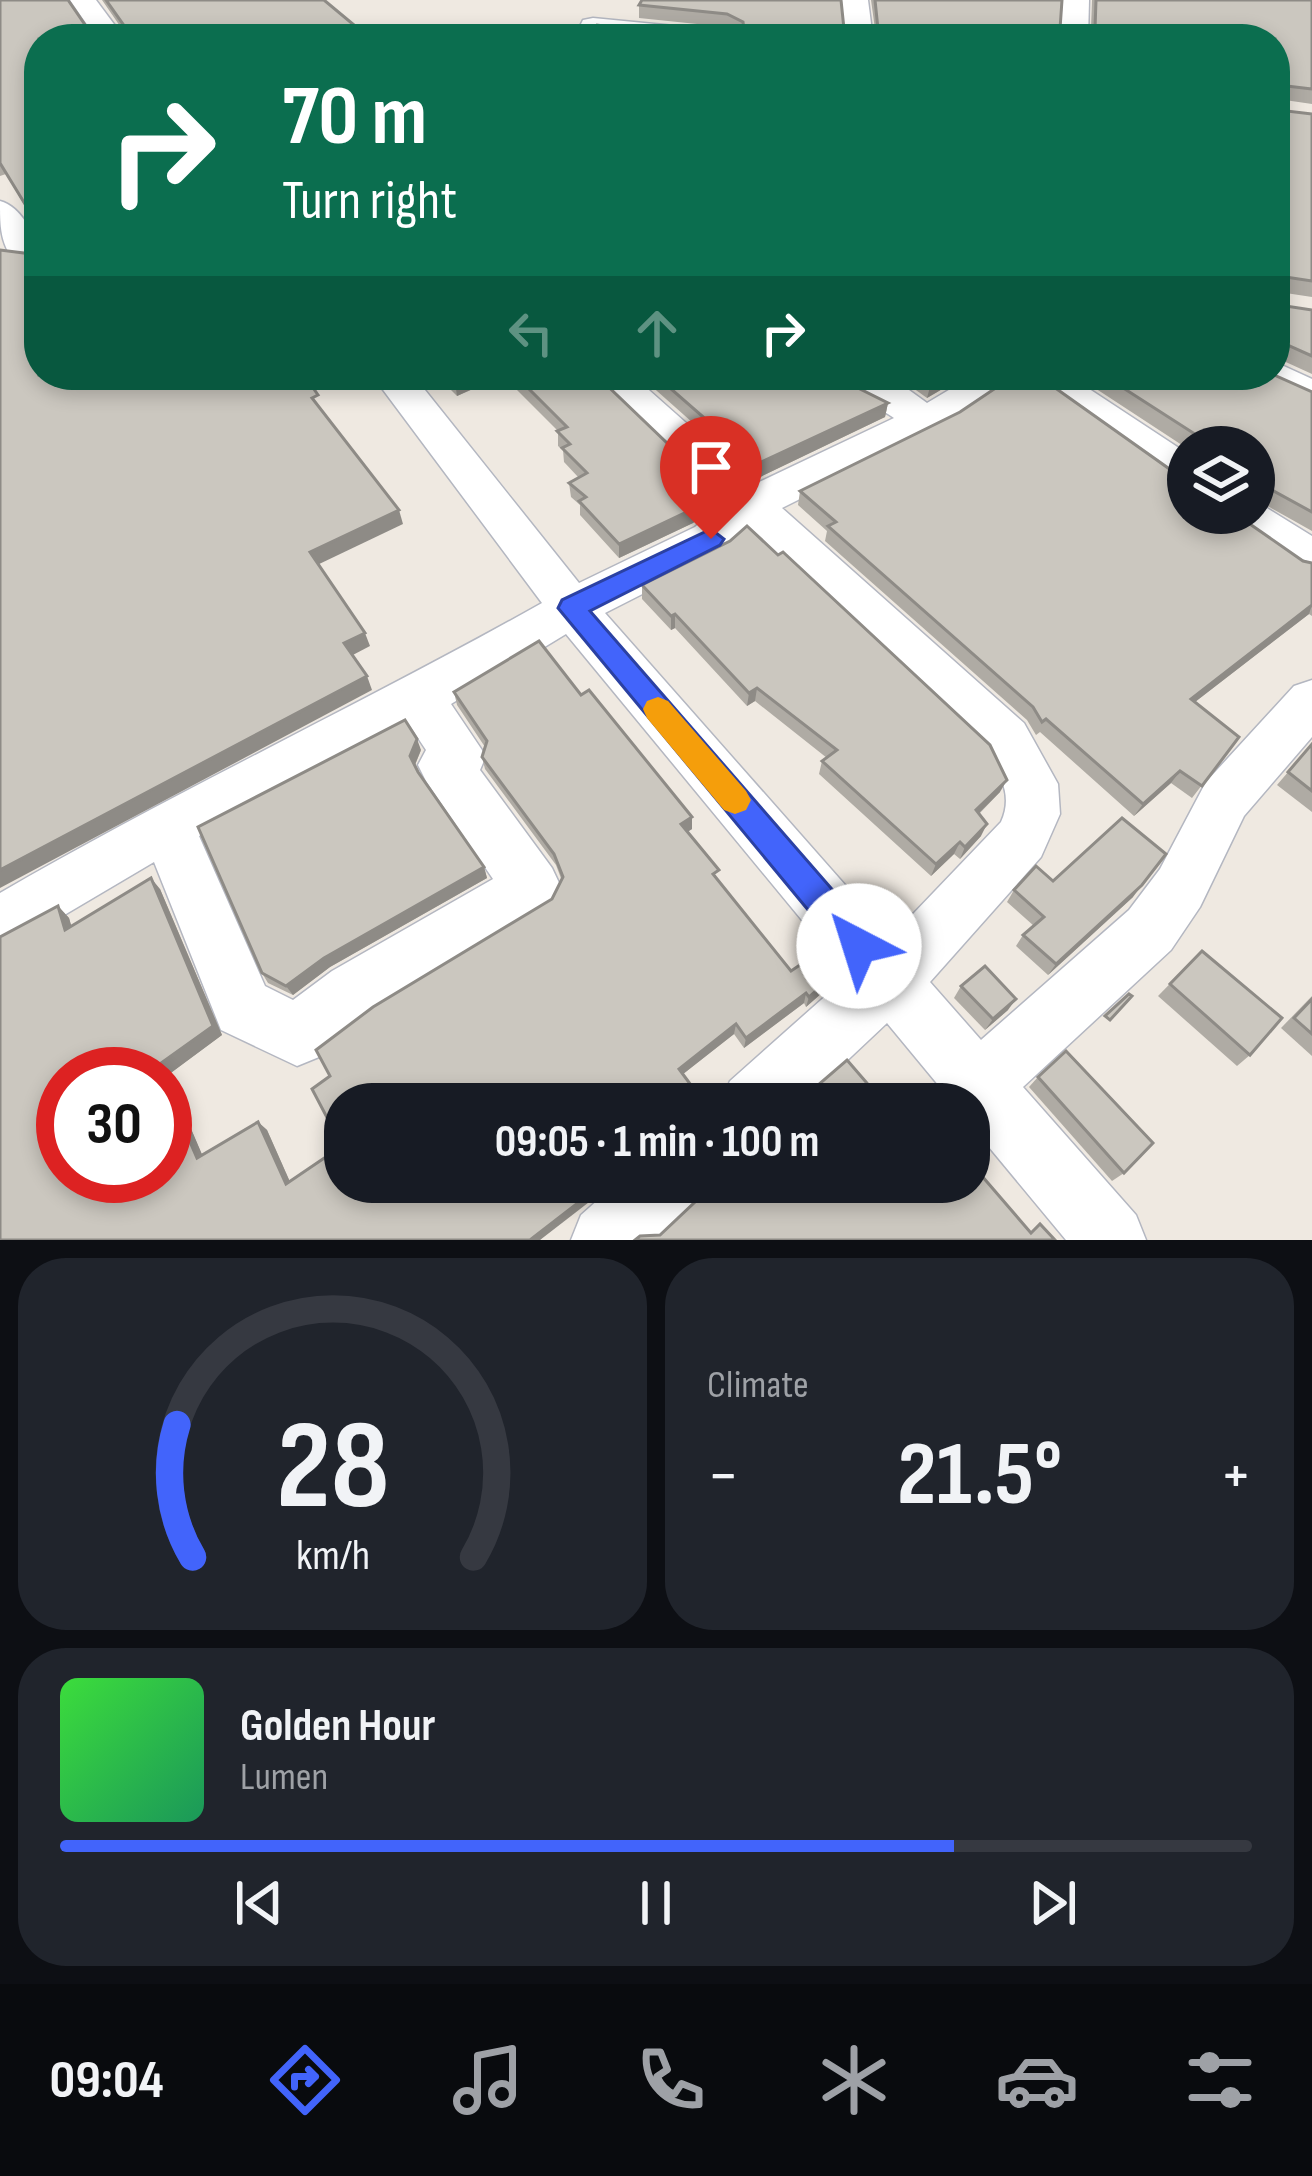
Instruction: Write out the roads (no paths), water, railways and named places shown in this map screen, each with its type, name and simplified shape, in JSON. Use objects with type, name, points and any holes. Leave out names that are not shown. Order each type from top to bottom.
[{"type":"street","points":[[592,24],[613,0]]},
{"type":"street","points":[[0,211],[22,258]]},
{"type":"street","points":[[404,390],[572,608],[978,1083]]},
{"type":"street","points":[[624,390],[1006,739],[1034,781],[1033,819],[995,875],[776,1083]]},
{"type":"street","points":[[883,390],[924,420]]},
{"type":"street","points":[[0,925],[167,825],[418,698],[572,608],[711,539],[750,506],[977,390]]},
{"type":"street","points":[[1063,390],[1167,461]]},
{"type":"street","points":[[1275,534],[1312,559]]},
{"type":"street","points":[[167,825],[243,1008],[296,1034],[354,992],[532,887],[445,765],[460,756],[418,698]]},
{"type":"street","points":[[980,1083],[1150,930],[1180,888],[1225,799],[1312,701]]},
{"type":"street","points":[[990,1097],[1111,1240]]},
{"type":"street","points":[[606,1240],[646,1203]]}]
